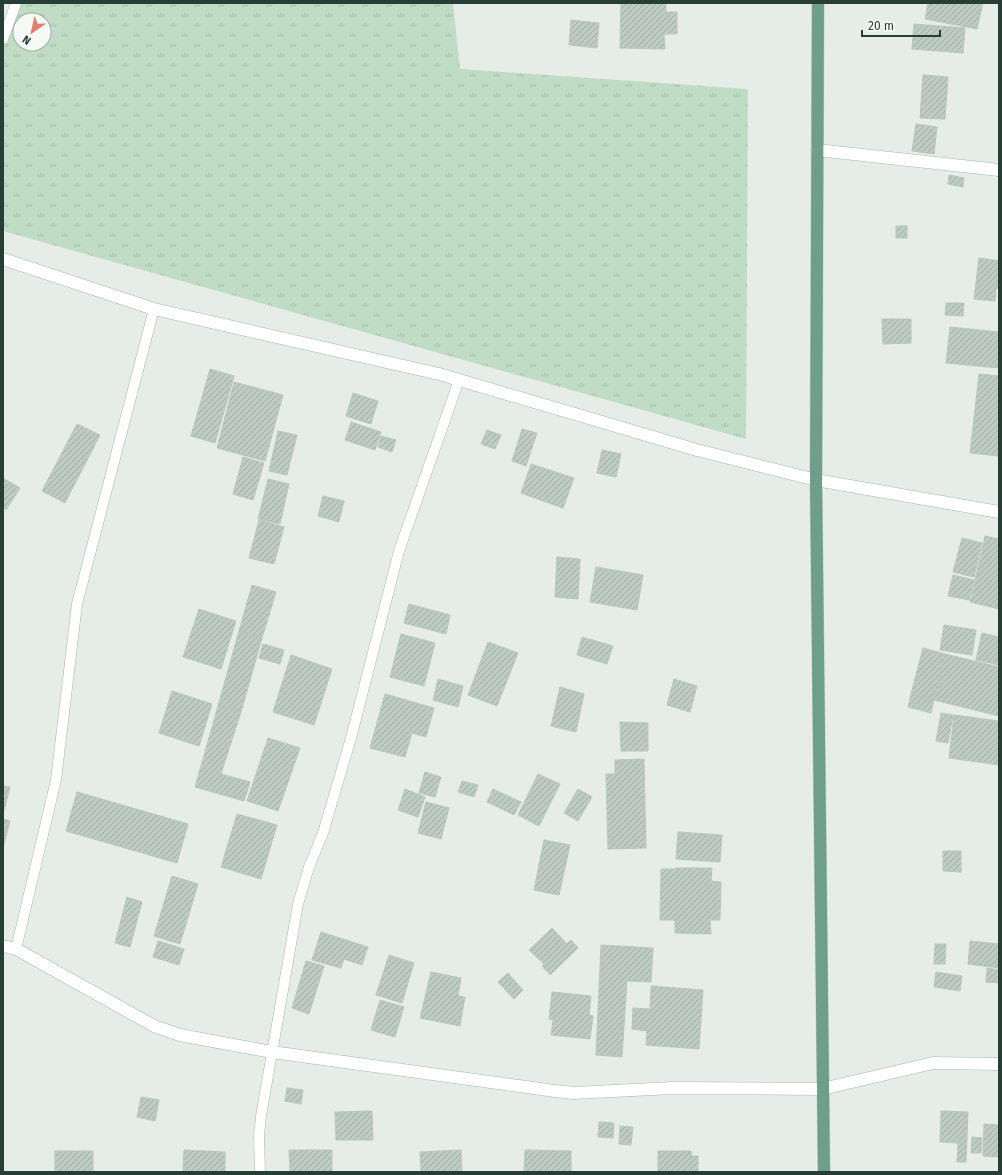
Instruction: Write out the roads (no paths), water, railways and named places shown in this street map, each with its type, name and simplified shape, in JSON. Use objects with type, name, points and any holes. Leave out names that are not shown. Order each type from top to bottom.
[{"type":"main road","points":[[818,3],[816,480],[824,1172]]},
{"type":"street","points":[[817,150],[999,170]]},
{"type":"street","points":[[3,259],[154,309],[459,380],[696,450],[816,480],[999,512]]},
{"type":"street","points":[[3,946],[16,949],[154,1026],[180,1035],[272,1052],[567,1092],[672,1088],[822,1089],[933,1062],[999,1064]]},
{"type":"lane","points":[[3,39],[16,3]]},
{"type":"lane","points":[[16,949],[56,780],[77,604],[154,309]]},
{"type":"lane","points":[[260,1172],[259,1136],[298,904],[309,867],[323,833],[351,738],[399,551],[459,380]]}]
